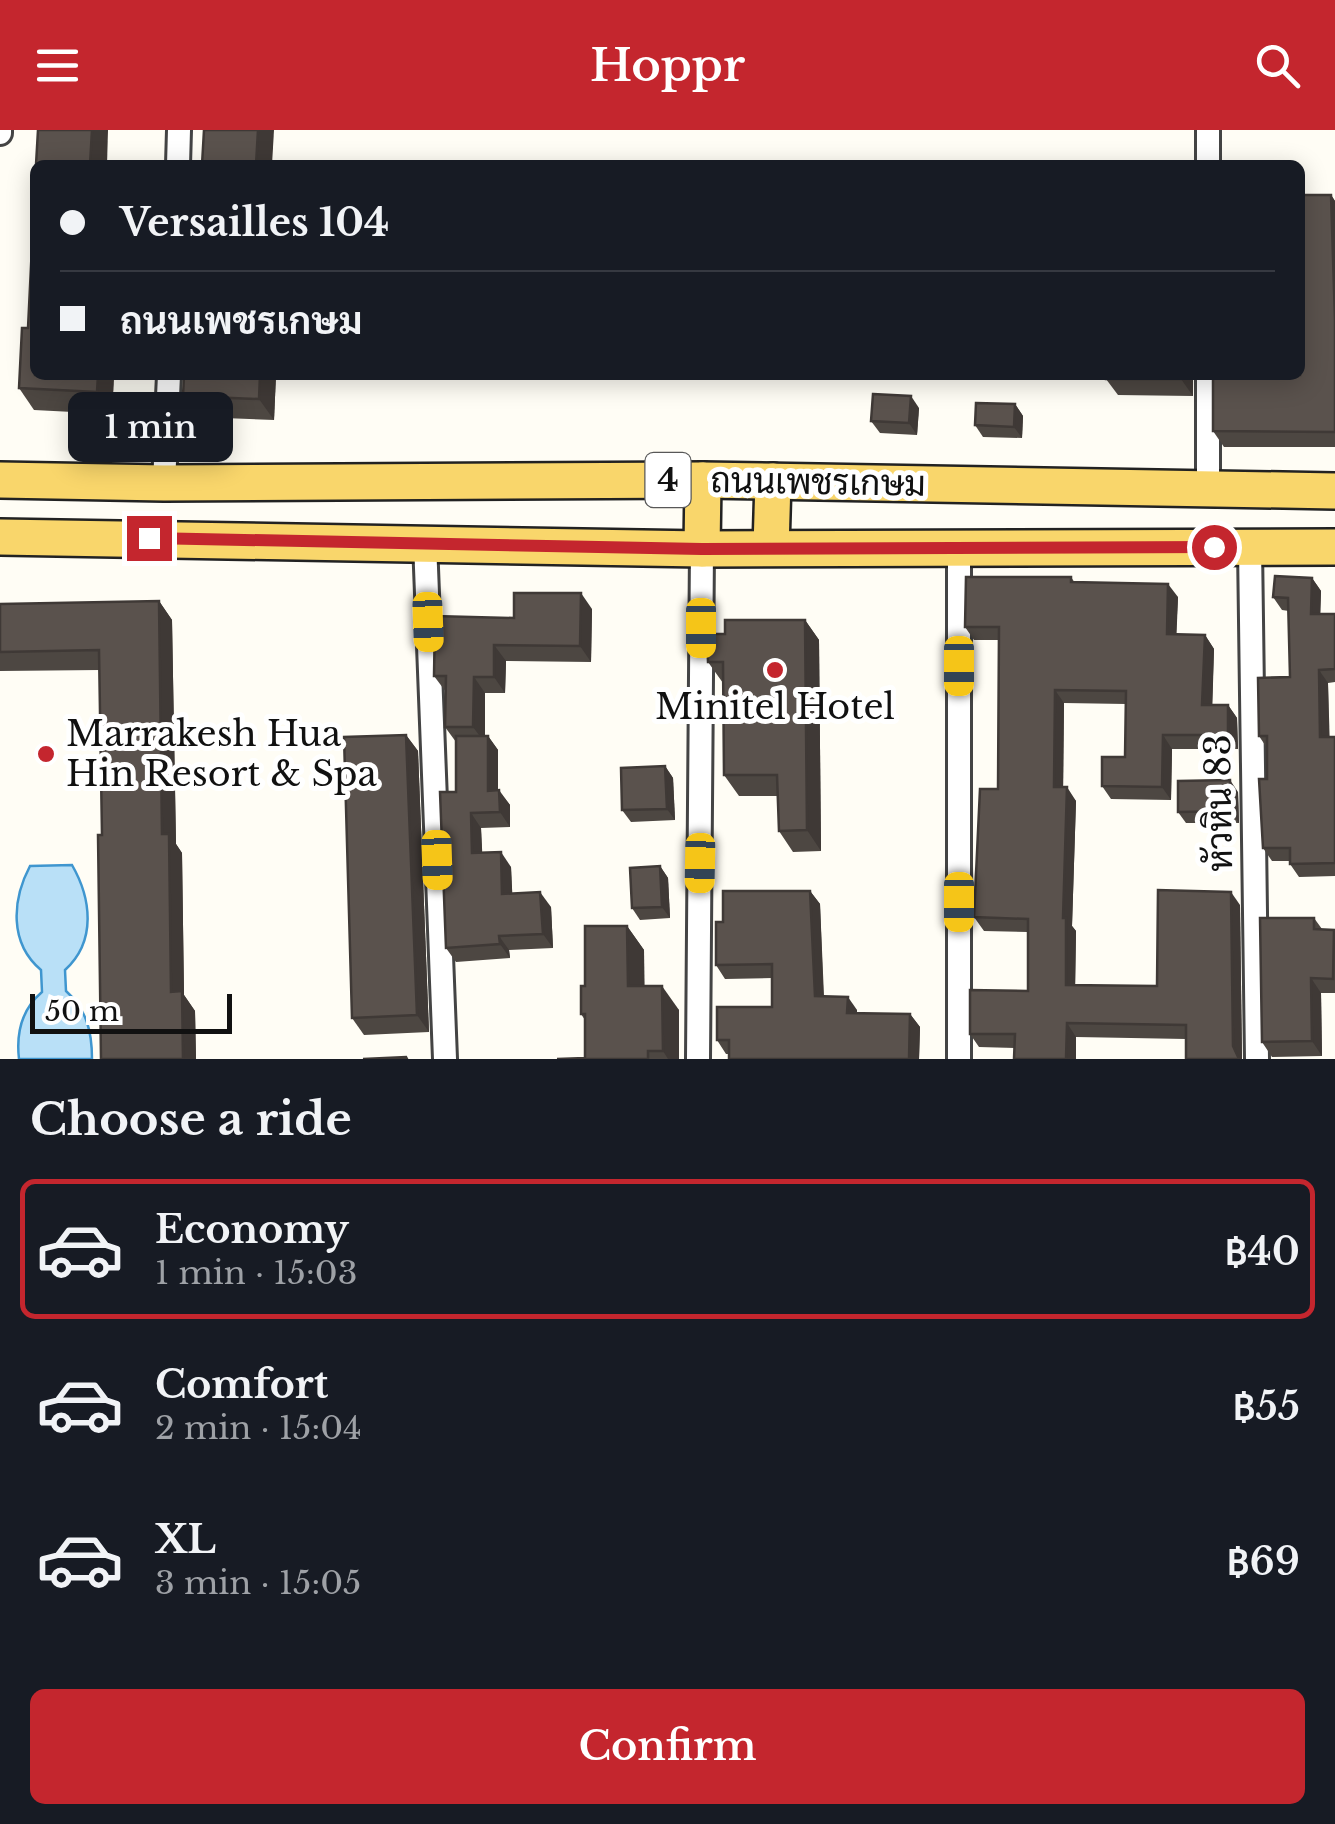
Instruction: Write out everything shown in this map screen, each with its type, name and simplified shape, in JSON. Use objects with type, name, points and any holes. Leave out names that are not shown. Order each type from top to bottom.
[{"type":"main road","name":"ถนนเพชรเกษม","points":[[0,480],[164,483],[703,480],[1335,491]]},
{"type":"main road","points":[[702,549],[703,480]]},
{"type":"main road","points":[[770,548],[773,481]]},
{"type":"main road","name":"ถนนเพชรเกษม","points":[[0,537],[702,549],[1335,547]]},
{"type":"street","points":[[178,160],[179,130]]},
{"type":"street","points":[[1208,130],[1208,160]]},
{"type":"street","points":[[164,483],[169,380]]},
{"type":"street","points":[[1208,380],[1208,491]]},
{"type":"street","points":[[425,542],[445,1059]]},
{"type":"street","name":"หัวหิน 83","points":[[1250,547],[1257,1059]]},
{"type":"street","points":[[698,1059],[702,549]]},
{"type":"street","points":[[959,549],[959,1059]]},
{"type":"water","points":[[72,865],[83,891],[88,919],[82,946],[65,970],[66,991],[87,1022],[92,1059],[19,1059],[22,1022],[42,992],[41,970],[23,947],[19,934],[20,893],[30,866]]},
{"type":"building","points":[[38,130],[92,130],[90,160],[36,160]]},
{"type":"building","points":[[204,130],[258,130],[256,160],[202,160]]},
{"type":"building","points":[[1305,195],[1331,195],[1335,432],[1213,431],[1213,380],[1305,380]]},
{"type":"building","points":[[30,287],[30,380],[98,380],[97,392],[19,388],[22,328],[28,328]]},
{"type":"building","points":[[184,380],[260,380],[259,399],[183,396]]},
{"type":"building","points":[[873,394],[911,396],[909,423],[871,421]]},
{"type":"building","points":[[976,403],[1015,404],[1014,427],[975,425]]},
{"type":"building","points":[[1275,576],[1312,578],[1311,614],[1335,614],[1335,669],[1319,670],[1320,737],[1335,737],[1335,863],[1290,864],[1290,848],[1263,848],[1259,779],[1267,779],[1267,736],[1259,736],[1258,678],[1290,677],[1288,598],[1273,597]]},
{"type":"building","points":[[966,577],[1071,577],[1071,582],[1168,584],[1167,634],[1205,635],[1202,705],[1228,705],[1228,735],[1163,735],[1162,787],[1102,786],[1102,757],[1125,757],[1126,691],[1055,690],[1054,787],[1067,787],[1063,918],[1066,985],[1157,986],[1158,890],[1231,892],[1233,1046],[1239,1059],[1186,1059],[1186,1025],[1067,1023],[1066,1059],[1014,1059],[1015,1034],[970,1034],[970,990],[1028,991],[1028,919],[974,917],[980,789],[998,789],[999,627],[965,627]]},
{"type":"building","points":[[514,593],[581,593],[580,646],[494,645],[494,677],[474,677],[473,727],[445,727],[446,676],[434,676],[435,616],[514,618]]},
{"type":"building","points":[[159,601],[162,834],[169,834],[171,992],[182,991],[183,1059],[101,1059],[99,650],[0,652],[0,604]]},
{"type":"building","points":[[725,620],[805,620],[807,830],[779,831],[777,775],[724,775],[723,662],[708,662],[707,634],[725,634]]},
{"type":"building","points":[[406,735],[417,1015],[352,1018],[344,737]]},
{"type":"building","points":[[456,736],[488,736],[488,791],[499,790],[500,812],[471,813],[472,853],[501,852],[502,894],[540,892],[543,934],[499,936],[500,944],[446,948],[440,792],[456,792]]},
{"type":"building","points":[[665,766],[667,809],[622,810],[621,768]]},
{"type":"building","points":[[1230,780],[1231,811],[1178,812],[1178,781]]},
{"type":"building","points":[[660,866],[662,907],[632,908],[630,868]]},
{"type":"building","points":[[723,891],[810,891],[815,996],[848,997],[847,1013],[910,1014],[909,1059],[729,1059],[729,1040],[717,1040],[717,1007],[772,1007],[772,964],[716,965],[716,922],[723,922]]},
{"type":"building","points":[[1260,918],[1314,918],[1314,929],[1334,930],[1333,979],[1311,978],[1312,1041],[1262,1042]]},
{"type":"building","points":[[585,926],[627,926],[628,986],[662,986],[663,1051],[648,1051],[648,1059],[557,1059],[585,1058],[581,986],[585,986]]},
{"type":"place","name":"Minitel Hotel","points":[[775,670]]},
{"type":"place","name":"Marrakesh Hua Hin Resort & Spa","points":[[46,754]]},
{"type":"route","points":[[149,538],[702,549],[1214,547]]}]
